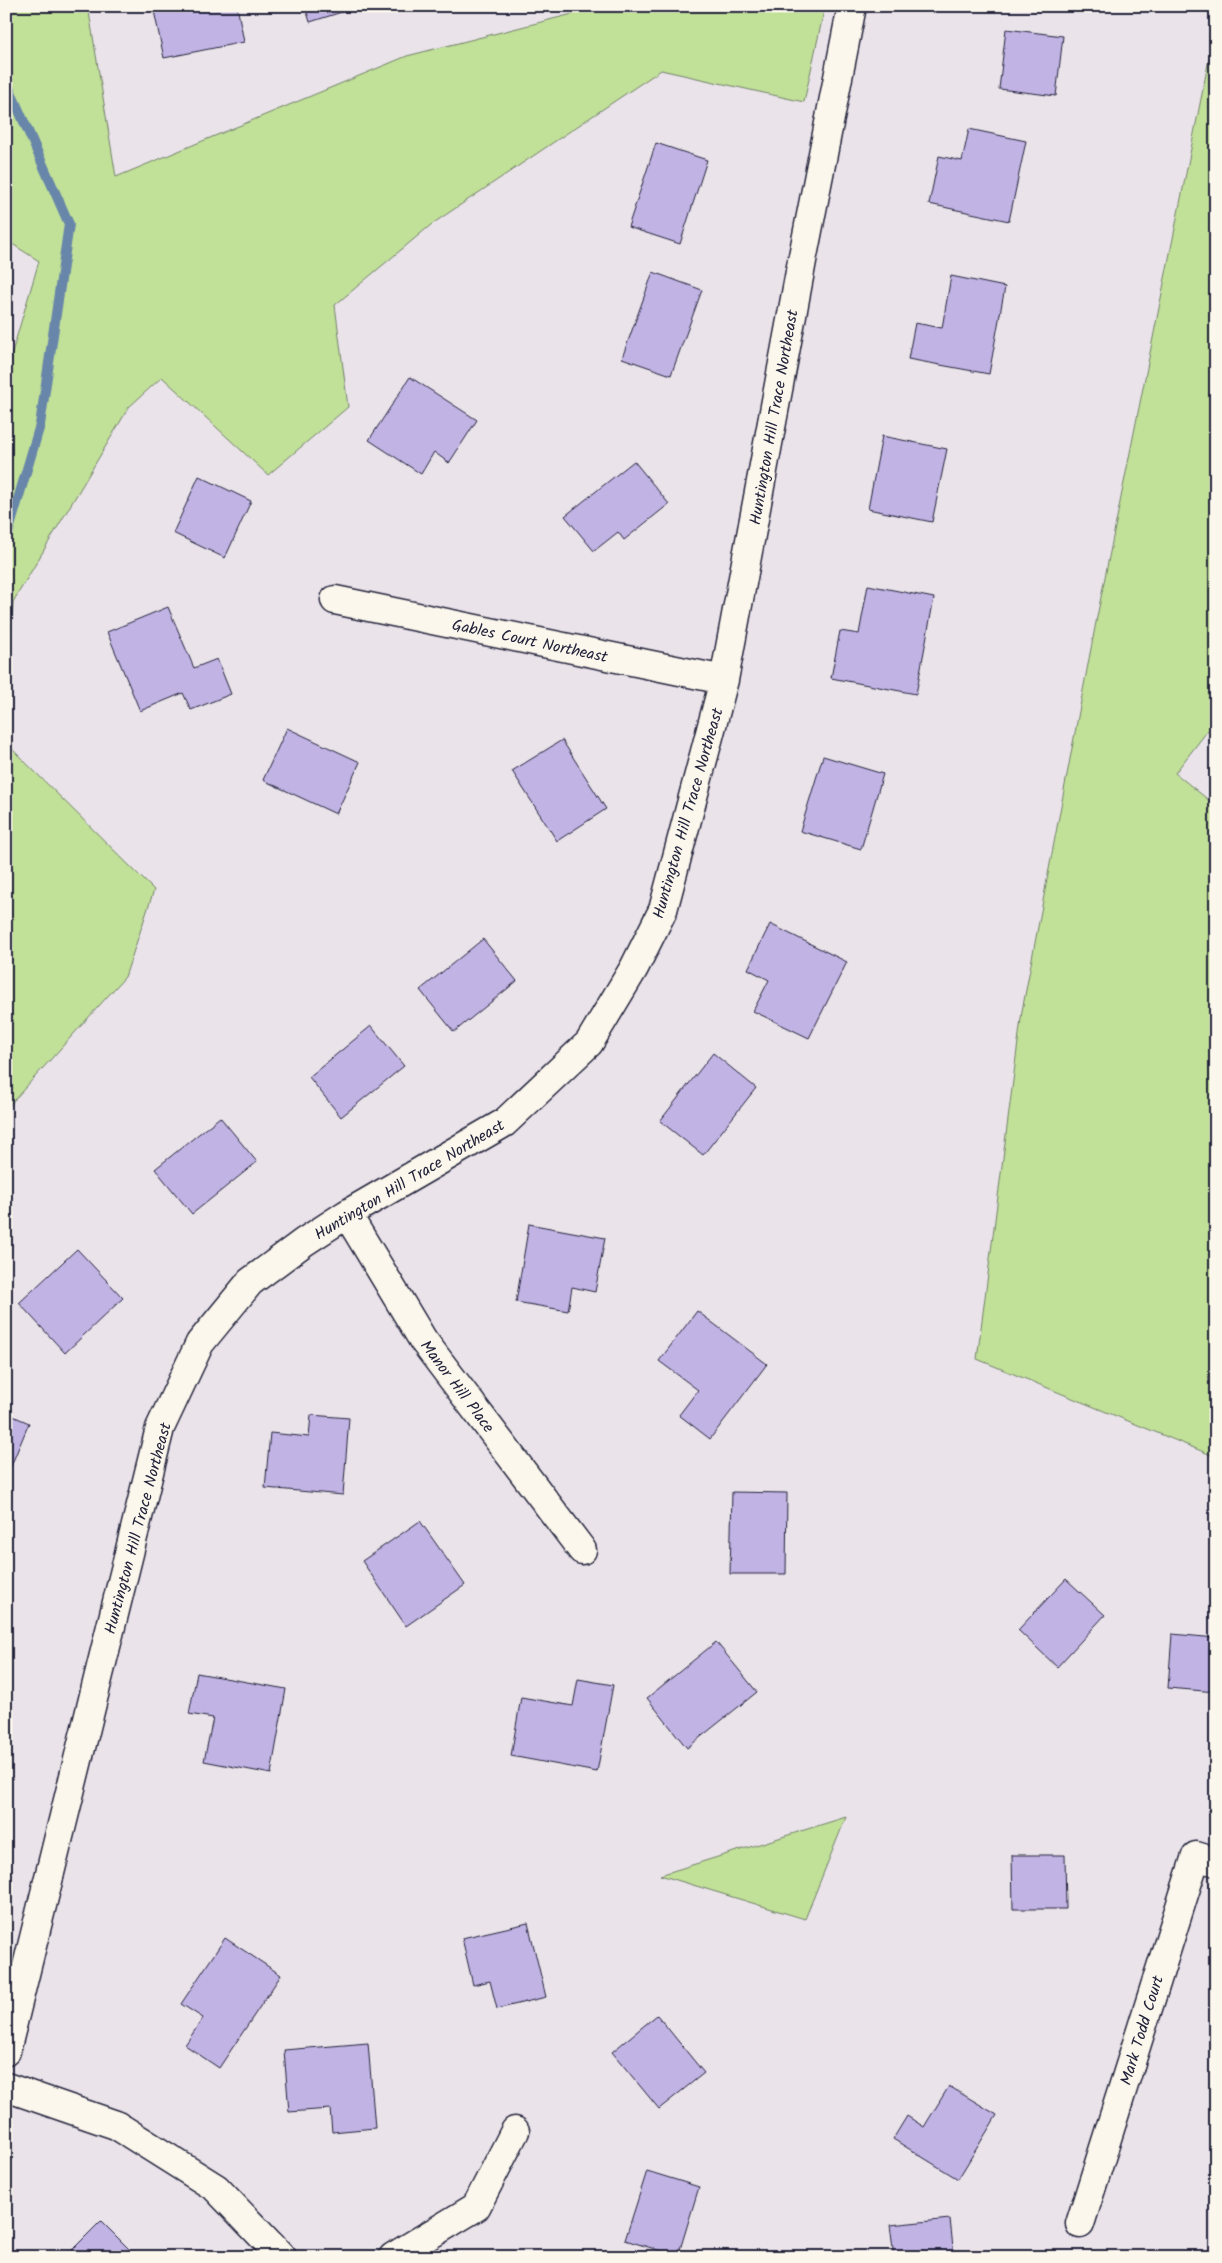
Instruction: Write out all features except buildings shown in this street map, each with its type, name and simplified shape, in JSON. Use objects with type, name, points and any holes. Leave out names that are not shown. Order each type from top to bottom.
[{"type":"street","name":"Huntington Hill Trace Northeast","points":[[6,2050],[160,1428],[200,1343],[250,1282],[304,1242],[347,1214],[504,1123],[589,1043],[634,968],[663,910],[724,680],[802,261],[852,6]]},
{"type":"street","name":"Gables Court Northeast","points":[[335,600],[724,680]]},
{"type":"street","name":"Manor Hill Place","points":[[347,1214],[423,1340],[582,1550]]},
{"type":"street","name":"Mark Todd Court","points":[[1080,2224],[1196,1856],[1216,1862]]},
{"type":"street","points":[[6,2087],[116,2125],[216,2188],[282,2257]]},
{"type":"street","points":[[393,2257],[476,2207],[514,2131]]},
{"type":"green space","points":[[6,6],[88,6],[116,177],[407,56],[604,6],[825,6],[804,102],[661,70],[432,224],[335,305],[348,407],[268,475],[162,377],[129,407],[13,602],[6,723],[6,373],[39,261],[6,240]]},
{"type":"green space","points":[[1216,24],[1216,720],[1175,773],[1216,806],[1216,1457],[977,1359],[1022,1011],[1097,617]]},
{"type":"green space","points":[[6,743],[154,890],[125,977],[6,1109]]},
{"type":"green space","points":[[846,1817],[805,1919],[660,1875]]},
{"type":"waterway","points":[[6,81],[69,224],[40,425],[6,540]]}]
